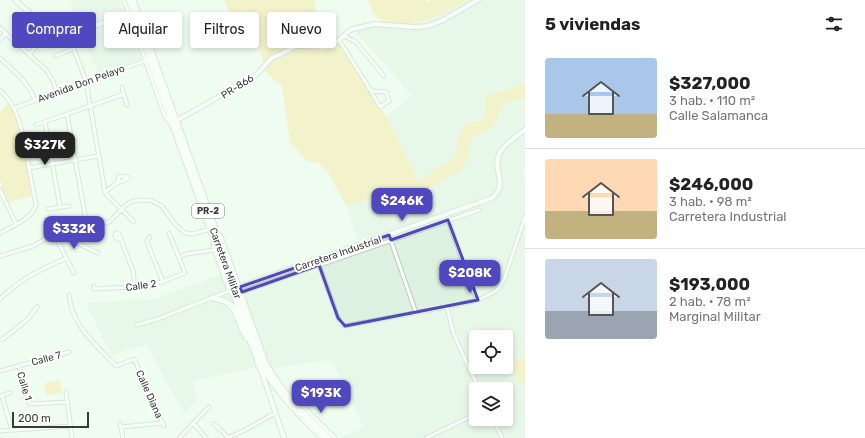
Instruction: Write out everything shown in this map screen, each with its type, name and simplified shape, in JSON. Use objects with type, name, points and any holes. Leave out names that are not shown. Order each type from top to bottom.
[{"type":"main road","name":"Carretera Militar","points":[[129,0],[131,12]]},
{"type":"main road","name":"Carretera Militar","points":[[133,0],[149,59]]},
{"type":"main road","name":"Carretera Militar","points":[[145,48],[174,122],[234,289],[254,340],[274,383],[305,411],[329,438]]},
{"type":"main road","name":"Carretera Militar","points":[[234,289],[237,303],[257,358],[292,408],[323,438]]},
{"type":"main road","points":[[212,298],[227,302],[234,308],[240,328],[250,341]]},
{"type":"street","points":[[14,0],[52,33],[62,37],[104,22]]},
{"type":"street","points":[[124,0],[131,12]]},
{"type":"street","name":"PR-866","points":[[174,122],[208,104],[256,75],[272,58],[295,46],[330,45],[339,40],[350,30],[374,24],[414,27],[428,26],[441,21],[478,0]]},
{"type":"street","points":[[0,28],[46,70],[52,79],[57,92]]},
{"type":"street","points":[[0,40],[6,33]]},
{"type":"street","points":[[344,36],[356,42],[384,76]]},
{"type":"street","points":[[339,40],[380,107],[389,101],[386,92],[371,91]]},
{"type":"street","points":[[29,54],[35,48]]},
{"type":"street","points":[[144,48],[149,59],[165,116],[169,122],[174,122]]},
{"type":"street","points":[[55,56],[73,49],[86,81],[105,192],[134,222]]},
{"type":"street","points":[[0,58],[31,89],[35,100]]},
{"type":"street","name":"Avenida Don Pelayo","points":[[14,108],[149,59]]},
{"type":"street","points":[[122,87],[128,105]]},
{"type":"street","points":[[0,90],[9,99],[22,127],[36,204],[36,209],[31,215],[0,233]]},
{"type":"street","points":[[36,125],[124,94]]},
{"type":"street","points":[[67,114],[87,226]]},
{"type":"street","points":[[45,122],[60,207]]},
{"type":"street","name":"Carretera Industrial","points":[[234,289],[492,198],[498,194],[501,182],[497,164],[499,154],[525,130]]},
{"type":"street","points":[[29,168],[98,156]]},
{"type":"street","points":[[105,192],[117,183]]},
{"type":"street","points":[[0,190],[16,224]]},
{"type":"street","points":[[0,256],[33,246],[54,234],[66,230],[109,222],[127,204],[133,201],[152,201],[162,206],[174,223],[185,233],[192,234],[213,230],[221,236],[234,289]]},
{"type":"street","points":[[48,209],[69,206]]},
{"type":"street","points":[[225,281],[234,289],[242,292],[478,210]]},
{"type":"street","points":[[319,265],[340,323],[344,326],[478,300],[499,288],[505,277],[525,217]]},
{"type":"street","points":[[448,220],[474,293],[478,300]]},
{"type":"street","points":[[66,230],[79,244],[98,253]]},
{"type":"street","points":[[213,230],[211,238],[225,281],[226,289],[222,294]]},
{"type":"street","points":[[169,233],[179,257],[186,254],[215,250]]},
{"type":"street","points":[[54,234],[74,273]]},
{"type":"street","points":[[390,235],[416,313]]},
{"type":"street","points":[[150,237],[148,242],[163,282]]},
{"type":"street","points":[[121,240],[133,271],[136,287]]},
{"type":"street","name":"Calle 2","points":[[94,287],[150,286],[163,282],[185,273],[179,257]]},
{"type":"street","points":[[0,299],[21,280],[67,258]]},
{"type":"street","points":[[136,325],[158,319],[234,289]]},
{"type":"street","points":[[242,292],[270,372]]},
{"type":"street","name":"Calle Diana","points":[[69,295],[72,310],[82,331],[116,366],[134,359],[164,425],[120,425],[123,438]]},
{"type":"street","points":[[0,340],[28,319],[37,307]]},
{"type":"street","points":[[447,307],[454,335],[476,382]]},
{"type":"street","name":"Calle 7","points":[[0,371],[69,352]]},
{"type":"street","points":[[257,358],[257,362],[284,438]]},
{"type":"street","name":"Calle 1","points":[[19,366],[30,404],[68,402]]},
{"type":"street","points":[[267,388],[274,383]]},
{"type":"street","points":[[66,392],[72,438]]},
{"type":"street","points":[[10,393],[1,396],[12,430]]},
{"type":"street","points":[[297,400],[305,411],[335,438]]},
{"type":"street","points":[[181,438],[180,437],[209,407]]},
{"type":"street","points":[[214,424],[228,438],[275,413]]},
{"type":"street","points":[[426,438],[469,417]]},
{"type":"street","points":[[193,423],[206,438]]},
{"type":"street","points":[[0,431],[71,426]]},
{"type":"street","points":[[496,426],[502,438]]},
{"type":"highlighted area","points":[[448,220],[478,300],[345,326],[338,318],[319,265],[242,292],[240,287],[389,235],[391,240]]},
{"type":"shaded area","points":[[70,0],[120,0],[124,12],[104,12],[104,48],[137,48],[141,59],[99,75],[87,48],[96,48],[96,12],[74,12]]},
{"type":"shaded area","points":[[224,0],[316,0],[314,7],[316,12],[267,12],[267,48],[314,48],[322,50],[327,48],[336,48],[336,45],[340,43],[386,116],[418,181],[427,176],[434,169],[453,160],[457,149],[457,139],[464,128],[469,122],[482,121],[484,118],[486,109],[485,96],[525,84],[525,99],[504,102],[501,107],[498,120],[490,129],[473,137],[471,140],[469,154],[459,172],[439,181],[429,190],[401,202],[369,199],[346,205],[327,171],[319,163],[307,161],[290,142],[282,86],[266,73],[260,49],[255,48],[259,48],[259,12],[229,12]]},
{"type":"shaded area","points":[[368,0],[425,0],[428,3],[431,0],[470,0],[434,18],[408,24],[382,21],[373,13]]},
{"type":"shaded area","points":[[470,0],[525,0],[525,84],[502,90],[487,105],[486,114],[482,121],[469,122],[457,139],[457,149],[453,160],[434,169],[427,176],[418,181],[386,116],[412,95],[350,26],[367,22],[382,21],[408,24],[434,18]]},
{"type":"shaded area","points":[[525,99],[525,169],[523,172],[525,181],[525,355],[514,363],[514,371],[522,385],[525,385],[525,438],[339,438],[364,428],[333,362],[325,360],[272,369],[268,362],[240,282],[358,241],[346,205],[369,199],[393,202],[420,195],[429,190],[439,181],[459,172],[469,154],[471,140],[473,137],[490,129],[498,120],[501,107],[504,102]]},
{"type":"shaded area","points":[[8,103],[18,123],[32,196],[9,203],[1,187],[2,182],[0,182],[0,112]]},
{"type":"shaded area","points":[[222,274],[257,366],[193,381],[198,401],[185,412],[179,405],[146,344],[112,355],[85,303],[154,299]]},
{"type":"shaded area","points":[[525,355],[525,385],[522,385],[514,371],[514,363]]},
{"type":"shaded area","points":[[59,380],[62,392],[47,396],[44,383]]}]
